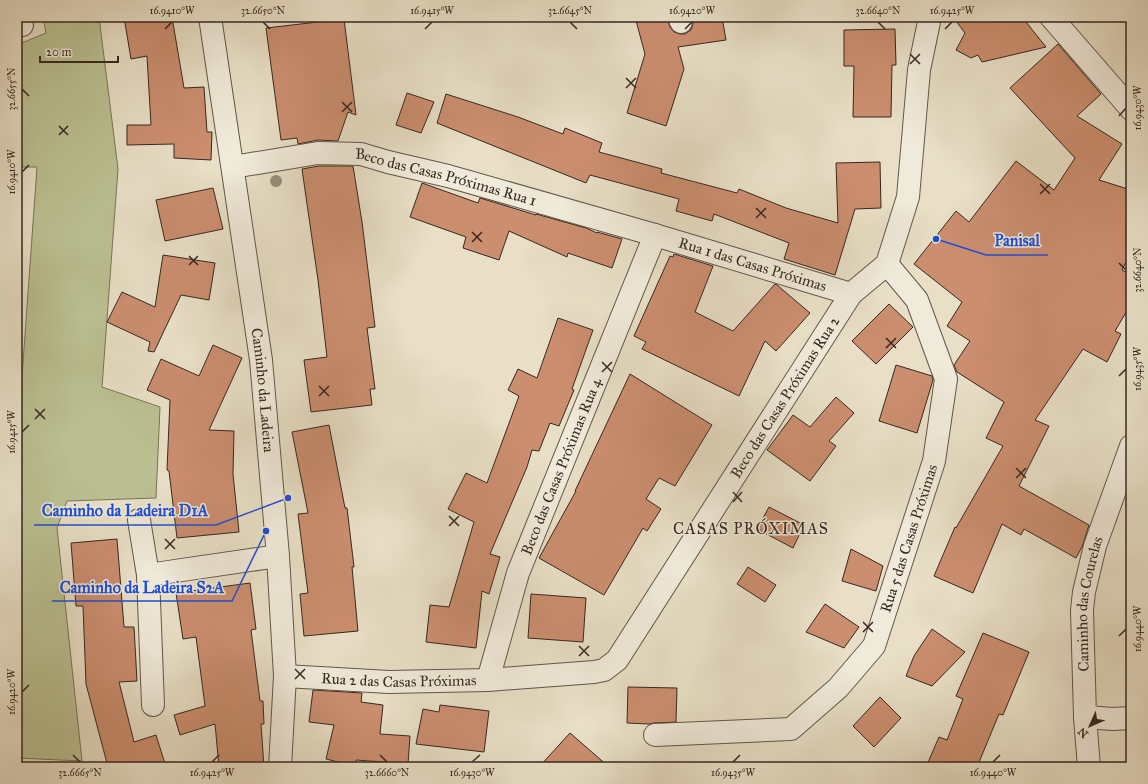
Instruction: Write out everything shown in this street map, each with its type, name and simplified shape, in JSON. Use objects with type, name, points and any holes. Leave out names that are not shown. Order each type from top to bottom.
[{"type":"street","name":"Caminho da Ladeira","points":[[210,17],[261,360],[278,556],[285,676],[280,767]]},
{"type":"street","points":[[888,264],[908,197],[919,70],[930,17]]},
{"type":"street","points":[[1051,17],[1131,109]]},
{"type":"street","name":"Beco das Casas Próximas Rua 1","points":[[233,167],[318,153],[360,154],[448,176],[655,235]]},
{"type":"street","name":"Rua 1 das Casas Próximas","points":[[655,235],[851,294]]},
{"type":"street","name":"Beco das Casas Próximas Rua 4","points":[[488,680],[518,573],[655,235]]},
{"type":"street","name":"Beco das Casas Próximas Rua 2","points":[[488,680],[594,672],[604,670],[617,660],[851,294],[888,264]]},
{"type":"street","name":"Rua 5 das Casas Próximas","points":[[655,735],[791,729],[838,688],[874,646],[934,461],[946,379],[917,300],[888,264]]},
{"type":"street","name":"Caminho das Courelas","points":[[1089,767],[1085,717],[1082,610],[1084,592],[1095,546],[1131,446]]},
{"type":"street","points":[[139,520],[148,575],[153,705]]},
{"type":"street","points":[[148,575],[278,556]]},
{"type":"street","name":"Rua 2 das Casas Próximas","points":[[285,676],[389,682],[488,680]]},
{"type":"street","points":[[1085,717],[1113,719],[1131,718]]},
{"type":"green space","points":[[43,17],[99,17],[118,169],[102,387],[160,407],[156,498],[67,501],[57,528],[82,761],[17,758],[17,447],[37,167],[17,167],[17,45],[46,33]]},
{"type":"building","points":[[124,17],[172,17],[184,88],[204,87],[207,132],[212,132],[211,160],[174,158],[174,144],[127,145],[127,125],[151,125],[147,56],[131,59]]},
{"type":"building","points":[[635,17],[667,17],[670,27],[674,32],[685,34],[691,30],[693,20],[722,17],[726,40],[678,47],[684,69],[666,126],[627,113],[645,54]]},
{"type":"building","points":[[953,17],[1022,17],[1046,47],[982,62],[978,55],[971,58],[956,50],[965,33]]},
{"type":"building","points":[[344,19],[356,115],[348,112],[338,141],[318,140],[298,144],[297,138],[281,140],[266,28]]},
{"type":"building","points":[[895,29],[896,65],[892,65],[891,117],[853,117],[854,66],[844,66],[844,30]]},
{"type":"building","points":[[1058,44],[1101,94],[1077,116],[1122,144],[1099,180],[1131,190],[1131,252],[1122,270],[1131,275],[1131,304],[1115,331],[1121,334],[1107,362],[1083,349],[1035,420],[1049,426],[1019,486],[1089,525],[1082,547],[1076,558],[1024,529],[1021,535],[1002,524],[973,593],[934,576],[955,527],[956,528],[1003,446],[986,438],[1004,402],[957,372],[954,365],[970,341],[947,326],[962,302],[914,264],[956,211],[969,222],[1016,161],[1054,190],[1075,158],[1010,88]]},
{"type":"building","points":[[407,93],[434,102],[421,133],[396,125]]},
{"type":"building","points":[[446,94],[518,117],[563,134],[565,128],[602,143],[599,152],[662,169],[661,173],[737,193],[739,189],[786,208],[838,223],[836,163],[880,162],[881,208],[855,209],[835,275],[784,259],[789,243],[714,214],[712,221],[676,211],[679,199],[590,175],[586,183],[437,123]]},
{"type":"building","points":[[319,166],[353,166],[362,222],[375,327],[367,328],[375,389],[370,389],[372,405],[311,412],[304,360],[327,357],[318,280],[302,169]]},
{"type":"building","points":[[422,183],[478,203],[480,198],[622,239],[612,268],[568,253],[567,257],[509,231],[499,260],[463,248],[466,237],[410,217]]},
{"type":"building","points":[[213,188],[223,229],[165,241],[156,200]]},
{"type":"building","points":[[674,254],[713,266],[695,312],[733,331],[775,284],[810,313],[776,351],[765,341],[739,396],[642,349],[646,342],[634,336],[670,256],[673,257]]},
{"type":"building","points":[[163,255],[215,263],[209,300],[181,295],[154,352],[148,351],[150,342],[107,322],[122,292],[155,307]]},
{"type":"building","points":[[889,304],[913,327],[876,364],[852,341]]},
{"type":"building","points":[[558,318],[593,330],[572,389],[574,390],[559,426],[550,423],[539,451],[532,450],[527,467],[490,554],[500,557],[489,594],[482,591],[476,648],[426,642],[430,605],[449,607],[474,522],[448,509],[466,473],[487,483],[519,396],[508,390],[518,369],[537,378]]},
{"type":"building","points":[[213,345],[242,358],[209,430],[234,431],[233,474],[239,532],[177,538],[169,471],[167,470],[170,400],[147,390],[161,359],[199,376]]},
{"type":"building","points":[[896,365],[932,376],[933,380],[917,433],[879,421]]},
{"type":"building","points":[[630,374],[712,425],[675,486],[659,478],[646,499],[661,509],[647,531],[643,528],[604,595],[539,558],[576,491]]},
{"type":"building","points":[[836,397],[854,413],[829,441],[836,446],[810,481],[767,450],[793,415],[810,427]]},
{"type":"building","points":[[329,425],[345,508],[347,508],[354,567],[352,567],[358,631],[304,636],[300,594],[308,593],[298,514],[308,513],[292,432]]},
{"type":"building","points":[[769,507],[804,525],[793,548],[757,529]]},
{"type":"building","points":[[117,539],[124,627],[134,627],[137,681],[119,682],[134,742],[156,735],[166,767],[108,767],[86,684],[83,606],[76,606],[71,543]]},
{"type":"building","points":[[851,549],[883,566],[876,591],[842,581]]},
{"type":"building","points":[[748,567],[776,585],[765,602],[737,584]]},
{"type":"building","points":[[250,583],[256,629],[251,630],[260,701],[263,701],[264,724],[261,724],[264,767],[219,767],[215,724],[180,735],[174,715],[205,706],[196,637],[183,639],[176,593]]},
{"type":"building","points":[[531,594],[586,598],[583,642],[528,638]]},
{"type":"building","points":[[825,604],[859,627],[844,648],[806,632]]},
{"type":"building","points":[[932,629],[965,652],[932,686],[906,676],[914,656]]},
{"type":"building","points":[[983,633],[1029,652],[1003,715],[999,714],[977,767],[926,767],[939,737],[947,740],[963,699],[956,696]]},
{"type":"building","points":[[628,687],[677,688],[676,722],[649,724],[627,723]]},
{"type":"building","points":[[313,690],[362,693],[361,702],[383,705],[380,734],[410,736],[408,764],[356,760],[354,766],[326,759],[334,725],[309,722]]},
{"type":"building","points":[[880,697],[901,718],[874,747],[853,726]]},
{"type":"building","points":[[440,705],[489,711],[484,752],[416,744],[423,709],[439,712]]},
{"type":"building","points":[[570,733],[609,767],[539,767]]},
{"type":"place","name":"Panisal","points":[[936,239]]},
{"type":"place","name":"Caminho da Ladeira D1A","points":[[288,498]]},
{"type":"place","name":"Caminho da Ladeira S2A","points":[[266,531]]},
{"type":"district","name":"CASAS PRÓXIMAS","points":[[751,528]]}]
